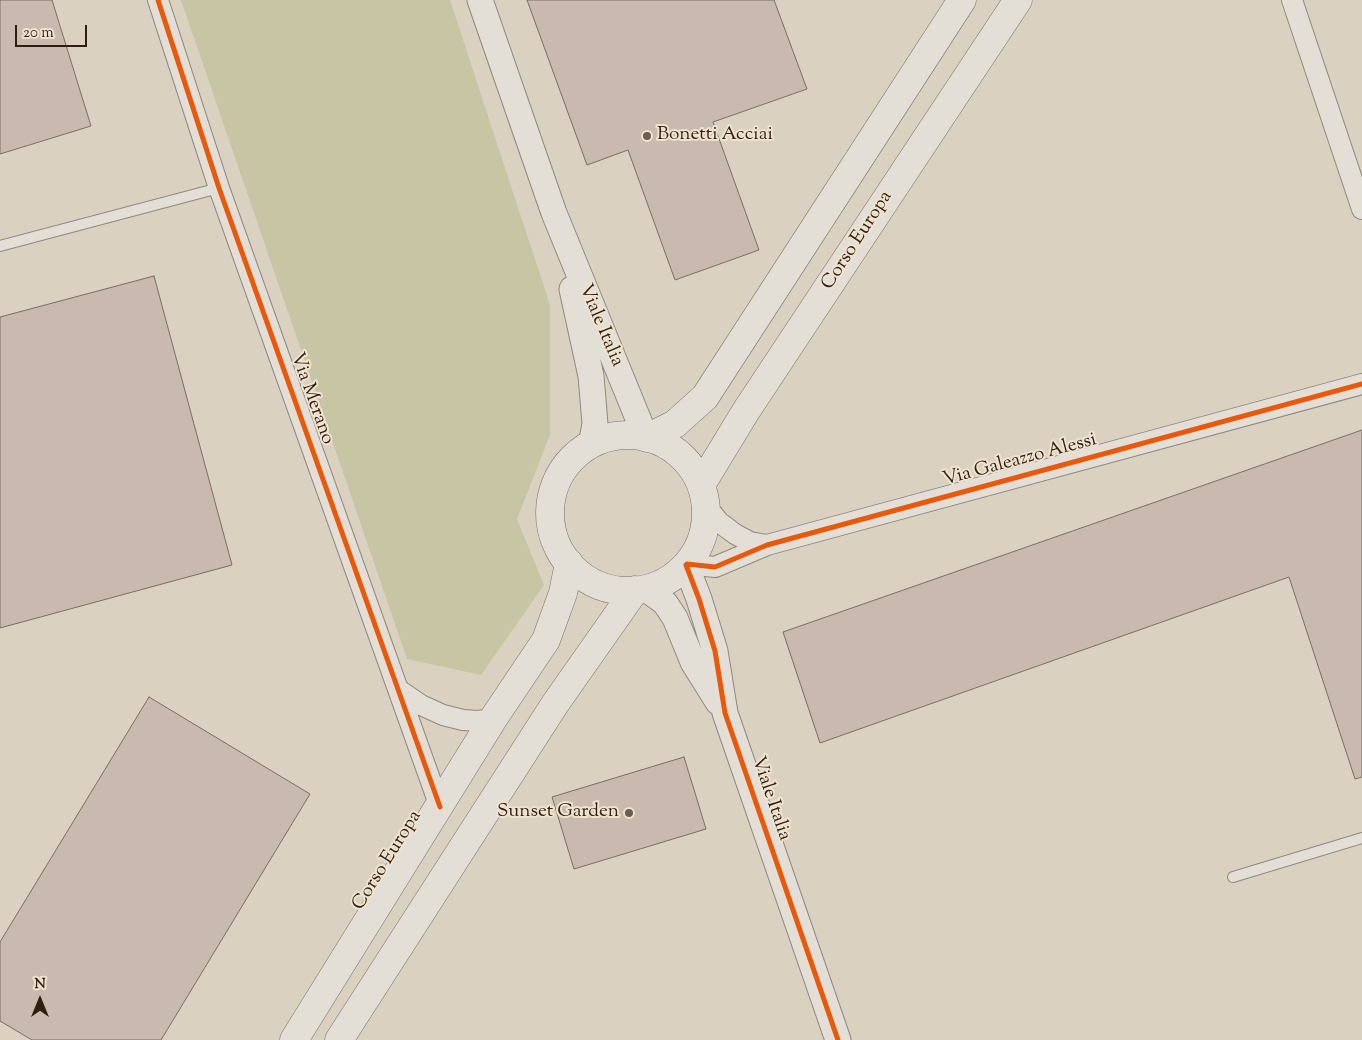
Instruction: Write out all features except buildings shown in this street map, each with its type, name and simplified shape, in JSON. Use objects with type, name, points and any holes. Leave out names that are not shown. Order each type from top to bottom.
[{"type":"main road","points":[[647,438],[676,424],[705,397],[962,0]]},
{"type":"main road","name":"Corso Europa","points":[[704,496],[746,411],[1018,0]]},
{"type":"main road","points":[[630,435],[647,438],[656,439],[674,449],[690,465],[704,496],[704,526],[696,554],[687,565],[667,581],[641,589],[617,590],[599,585],[583,576],[569,563],[557,544],[551,522],[552,499],[559,477],[573,459],[591,444],[616,436],[630,435]]},
{"type":"main road","name":"Corso Europa","points":[[294,1040],[493,719],[546,640],[563,594],[569,563]]},
{"type":"main road","points":[[339,1040],[555,704],[641,589]]},
{"type":"street","name":"Via Merano","points":[[158,0],[219,188],[440,807]]},
{"type":"street","name":"Viale Italia","points":[[480,0],[554,213],[647,438]]},
{"type":"street","points":[[1292,0],[1362,209]]},
{"type":"street","name":"Viale Italia","points":[[554,213],[592,376],[595,424],[591,444]]},
{"type":"street","name":"Via Galeazzo Alessi","points":[[687,565],[715,566],[766,545],[1362,384]]},
{"type":"street","points":[[704,496],[719,522],[750,542],[766,545]]},
{"type":"street","name":"Viale Italia","points":[[687,565],[715,651],[724,713],[838,1040]]},
{"type":"street","name":"Viale Italia","points":[[641,589],[665,603],[676,618],[694,662],[724,713]]},
{"type":"street","points":[[399,690],[421,705],[443,715],[478,722],[493,719]]},
{"type":"lane","points":[[0,246],[219,188]]},
{"type":"lane","points":[[1233,877],[1362,838]]},
{"type":"shaded area","points":[[181,0],[450,0],[550,305],[550,435],[517,519],[544,585],[481,675],[407,659]]},
{"type":"cycle path","points":[[158,0],[219,188],[440,807]]},
{"type":"cycle path","points":[[687,564],[715,567],[767,545],[1362,384]]},
{"type":"cycle path","points":[[686,565],[715,651],[725,713],[838,1040]]},
{"type":"place","name":"Bonetti Acciai","points":[[647,136]]},
{"type":"place","name":"Sunset Garden","points":[[629,813]]}]
